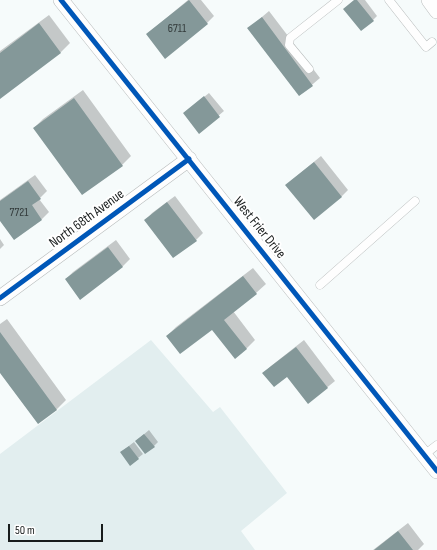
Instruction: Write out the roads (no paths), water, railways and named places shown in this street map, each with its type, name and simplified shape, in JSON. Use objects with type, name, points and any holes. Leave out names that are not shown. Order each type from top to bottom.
[{"type":"street","name":"West Frier Drive","points":[[61,0],[437,471]]},
{"type":"street","points":[[429,0],[437,11]]},
{"type":"street","name":"North 68th Avenue","points":[[0,298],[189,159]]},
{"type":"lane","points":[[309,69],[289,45],[290,38],[338,0]]},
{"type":"lane","points":[[389,0],[426,47],[432,42]]},
{"type":"lane","points":[[320,286],[415,201]]},
{"type":"lane","points":[[424,455],[437,445]]}]
